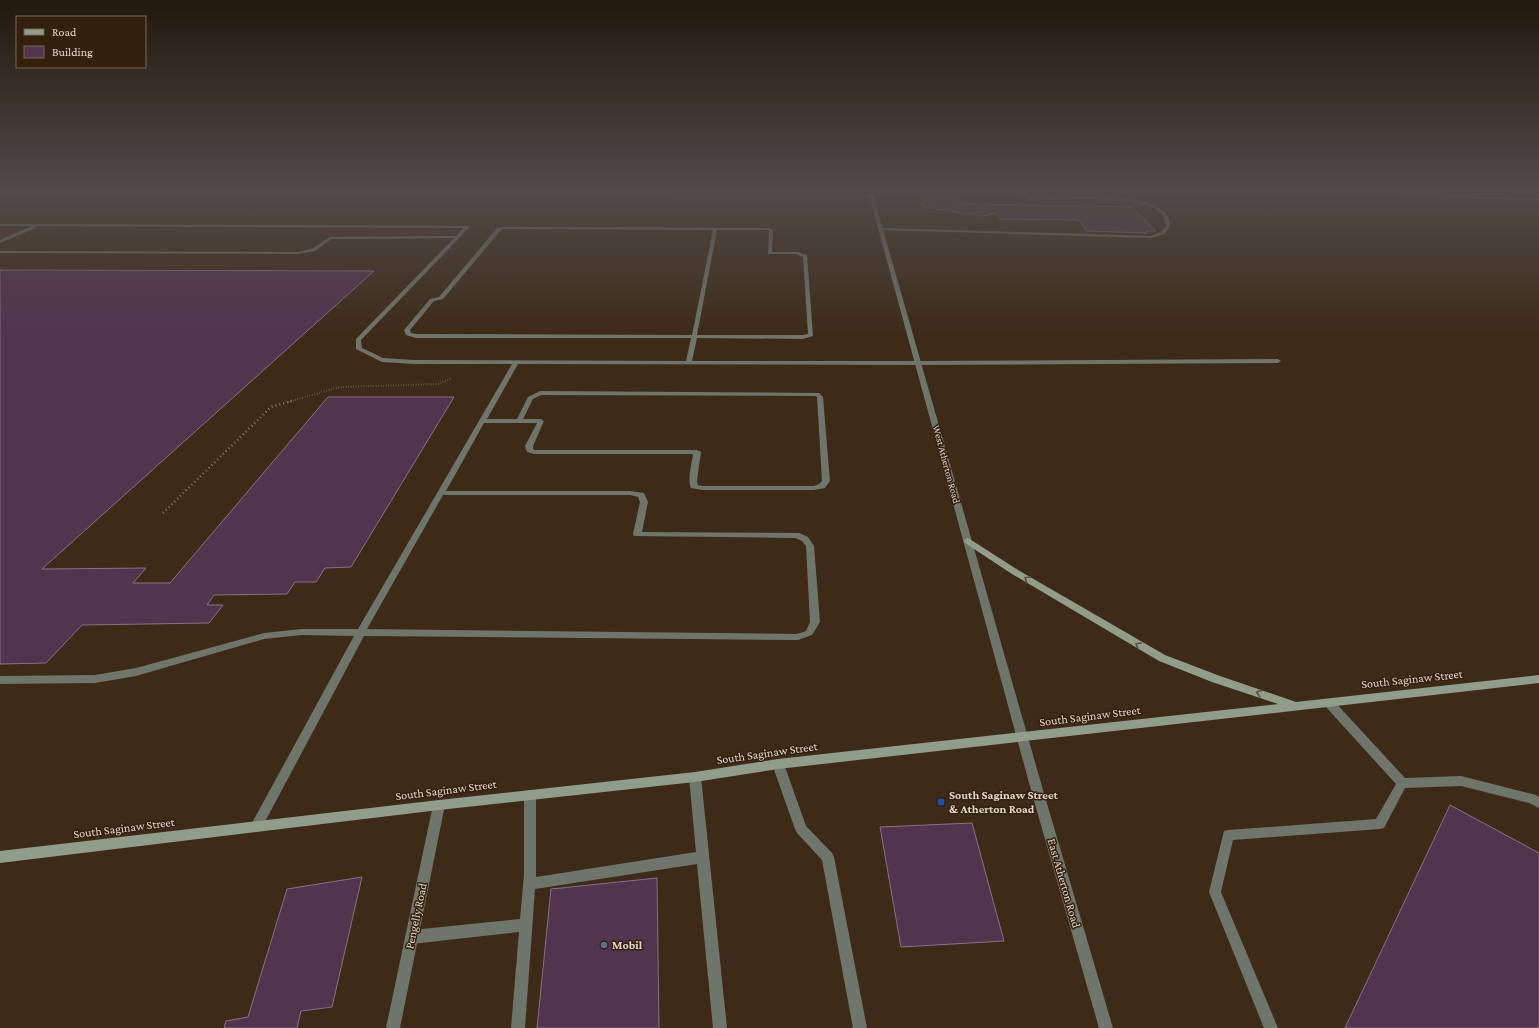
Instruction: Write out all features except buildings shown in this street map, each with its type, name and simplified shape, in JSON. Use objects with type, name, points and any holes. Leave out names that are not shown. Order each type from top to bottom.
[{"type":"main road","points":[[968,541],[1015,572],[1162,658],[1216,679],[1296,706]]},
{"type":"main road","name":"South Saginaw Street","points":[[0,857],[439,805],[694,777],[778,764],[1023,738],[1539,679]]},
{"type":"street","points":[[0,252],[297,253],[313,250],[329,239]]},
{"type":"street","points":[[455,239],[358,340],[359,349],[382,360],[516,362],[919,363],[1278,361]]},
{"type":"street","points":[[491,239],[441,298],[432,300],[407,330],[408,334],[416,336],[811,336],[805,256],[797,253],[770,253],[771,239]]},
{"type":"street","points":[[689,363],[713,239]]},
{"type":"street","name":"West Atherton Road","points":[[884,239],[1023,738]]},
{"type":"street","points":[[256,827],[360,634],[516,362]]},
{"type":"street","points":[[482,421],[519,421],[541,421],[529,446],[530,450],[534,452],[697,452],[693,481],[694,486],[702,488],[814,488],[822,486],[826,481],[820,397],[817,394],[540,393],[530,398],[519,421]]},
{"type":"street","points":[[0,680],[95,679],[136,672],[264,636],[302,632],[360,634],[798,637],[809,632],[815,622],[810,546],[805,539],[796,535],[637,534],[644,502],[641,495],[630,493],[441,493]]},
{"type":"street","points":[[1329,703],[1402,784]]},
{"type":"street","name":"East Atherton Road","points":[[1023,738],[1106,1028]]},
{"type":"street","points":[[778,764],[801,829],[828,857],[860,1028]]},
{"type":"street","points":[[694,777],[720,1028]]},
{"type":"street","points":[[1402,784],[1461,781],[1532,799],[1539,803]]},
{"type":"street","points":[[1270,1028],[1215,892],[1228,835],[1380,824],[1402,784]]},
{"type":"street","points":[[518,1028],[529,884],[530,795]]},
{"type":"street","name":"Pengelly Road","points":[[393,1028],[439,805]]},
{"type":"street","points":[[529,884],[703,857]]},
{"type":"street","points":[[412,936],[526,925]]},
{"type":"path","points":[[163,513],[271,407],[340,387],[438,384],[458,376]]},
{"type":"place","name":"South Saginaw Street & Atherton Road","points":[[941,802]]},
{"type":"place","name":"Mobil","points":[[604,945]]}]
